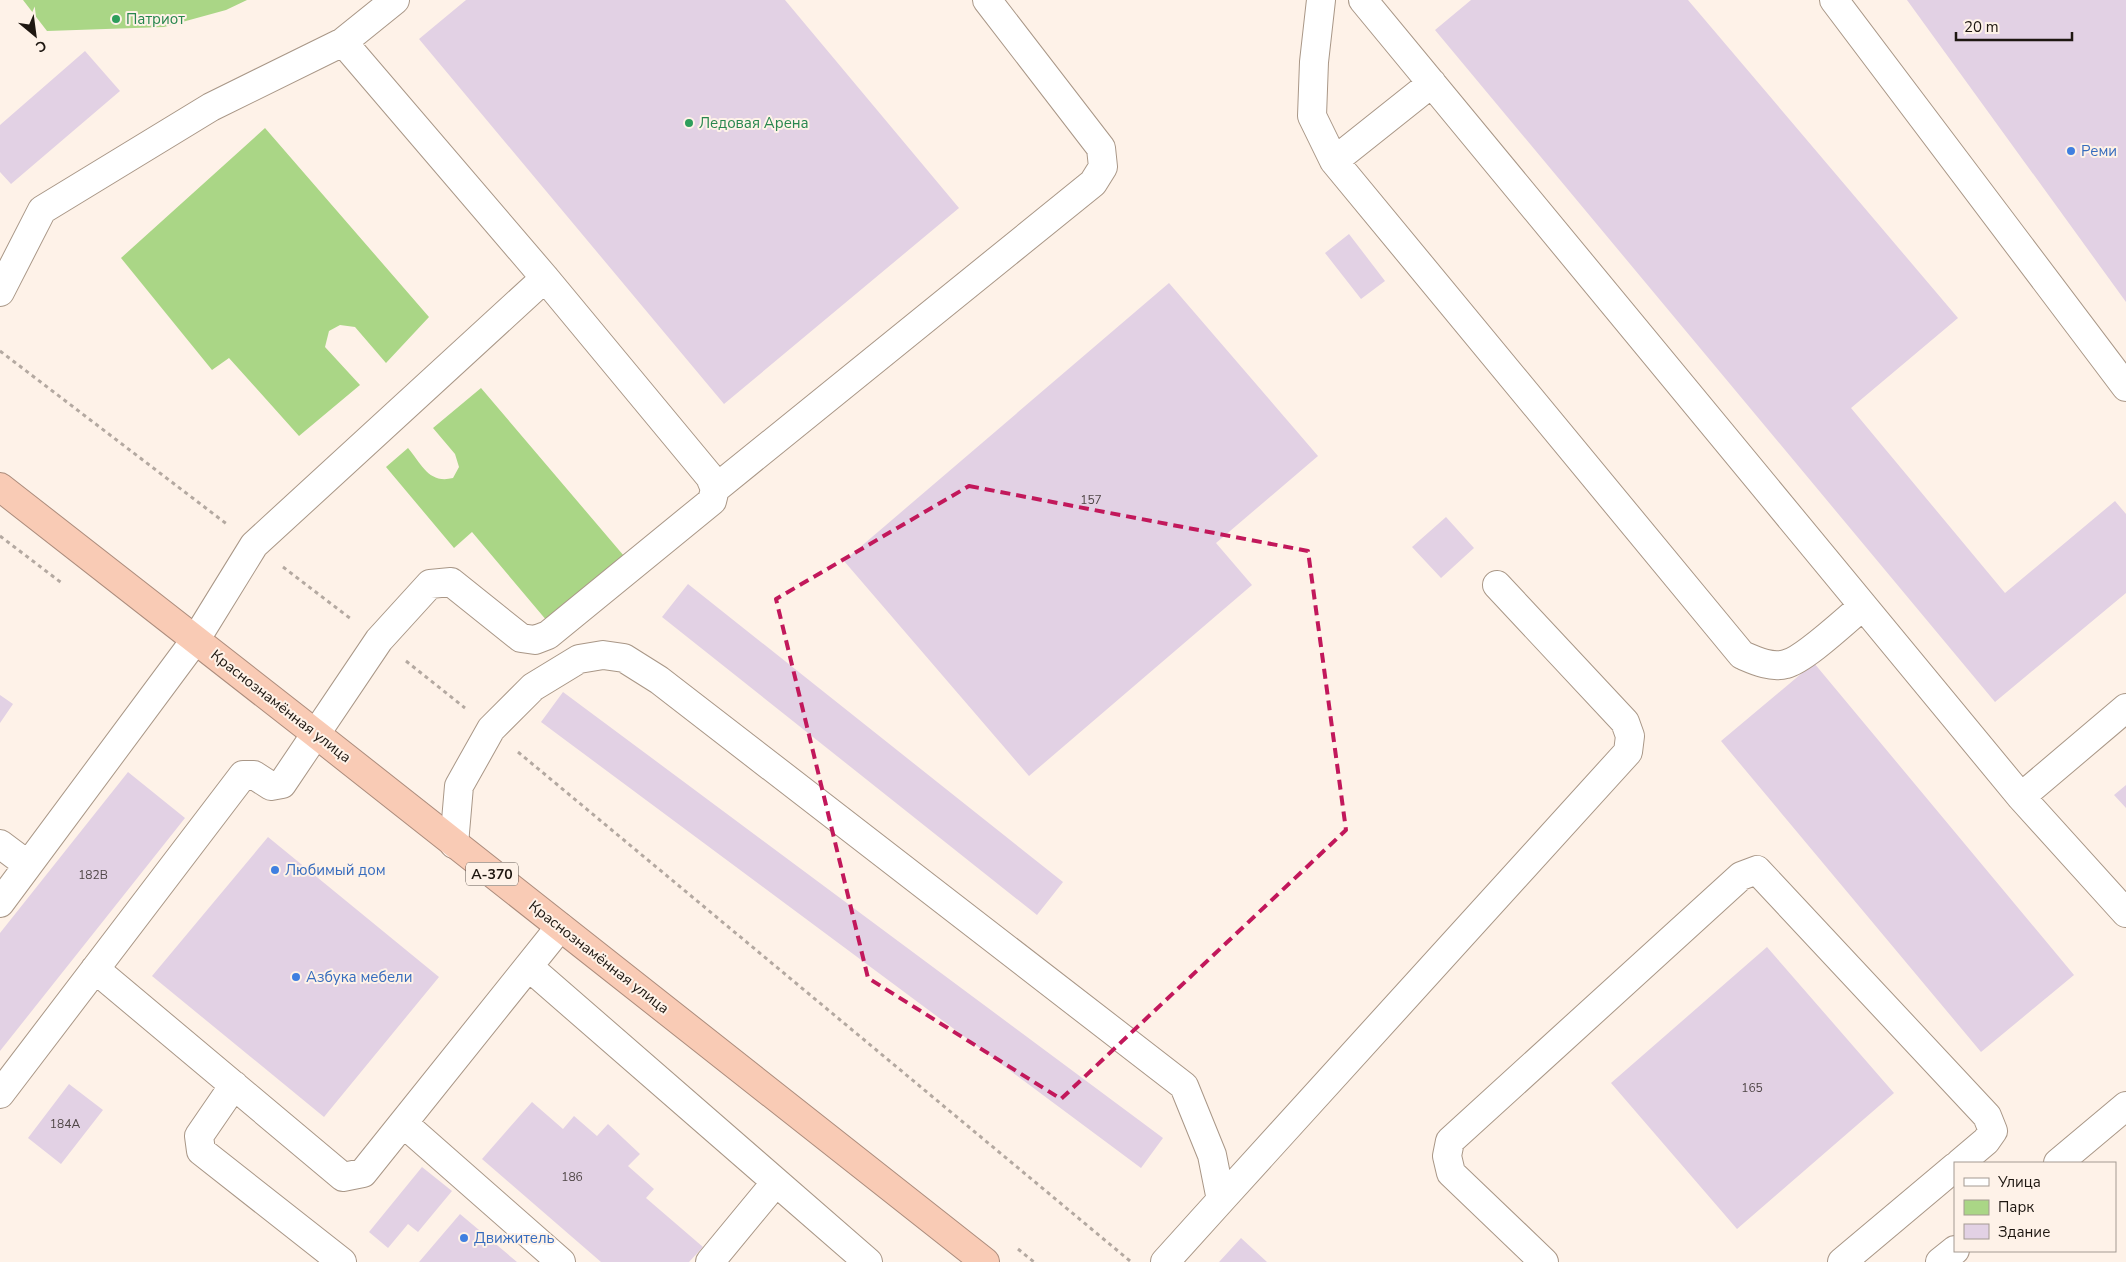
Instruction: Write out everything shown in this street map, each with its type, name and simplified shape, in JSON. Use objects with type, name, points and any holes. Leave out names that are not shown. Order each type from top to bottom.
[{"type":"highway","name":"Краснознамённая улица","points":[[0,487],[196,639],[985,1262]]},
{"type":"lane","points":[[0,292],[42,210],[211,107],[343,42],[395,0]]},
{"type":"lane","points":[[715,489],[1092,183],[1103,167],[1101,148],[987,0]]},
{"type":"lane","points":[[1321,0],[1314,62],[1312,116],[1334,160],[1742,655],[1763,664],[1786,664],[1802,656],[1864,606]]},
{"type":"lane","points":[[1363,0],[2021,797],[2126,913]]},
{"type":"lane","points":[[1834,0],[2126,387]]},
{"type":"lane","points":[[0,1094],[243,775],[254,775],[272,786],[282,784],[379,640],[430,584],[451,582],[521,638],[535,640],[548,635],[712,501],[715,489],[710,477],[545,278],[343,42]]},
{"type":"lane","points":[[1334,160],[1432,83]]},
{"type":"lane","points":[[0,903],[196,639],[254,545],[545,278]]},
{"type":"lane","points":[[1164,1262],[1628,752],[1630,736],[1625,722],[1497,585]]},
{"type":"lane","points":[[454,844],[459,786],[491,729],[533,687],[579,659],[603,655],[624,658],[659,680],[1184,1086],[1212,1156],[1221,1200]]},
{"type":"lane","points":[[2021,797],[2126,708]]},
{"type":"lane","points":[[0,844],[28,865]]},
{"type":"lane","points":[[1544,1262],[1451,1173],[1447,1156],[1450,1141],[1741,876],[1757,870],[1987,1116],[1993,1131],[1986,1141],[1961,1162]]},
{"type":"lane","points":[[95,970],[343,1176],[363,1173],[560,926]]},
{"type":"lane","points":[[529,967],[868,1262]]},
{"type":"lane","points":[[234,1086],[199,1136],[201,1150],[342,1262]]},
{"type":"lane","points":[[2059,1162],[2126,1106]]},
{"type":"lane","points":[[403,1123],[561,1262]]},
{"type":"lane","points":[[1842,1262],[1954,1169]]},
{"type":"lane","points":[[710,1262],[776,1182]]},
{"type":"lane","points":[[1940,1262],[1954,1251]]},
{"type":"path","points":[[491,729],[1131,1262]]},
{"type":"highlighted area","points":[[969,486],[1308,551],[1346,830],[1061,1099],[868,978],[776,599]]},
{"type":"green space","name":"Патриот","points":[[23,0],[247,0],[226,10],[164,27],[47,31]]},
{"type":"green space","points":[[265,128],[429,317],[386,363],[355,327],[340,325],[329,331],[325,347],[360,385],[299,436],[229,358],[212,370],[121,258]]},
{"type":"green space","points":[[481,388],[624,556],[547,621],[472,532],[454,548],[386,467],[408,448],[422,467],[432,476],[445,479],[453,478],[459,467],[455,454],[433,428]]},
{"type":"building","name":"Ледовая Арена","points":[[466,0],[785,0],[959,208],[724,404],[419,39]]},
{"type":"building","points":[[1471,0],[1688,0],[1958,318],[1851,408],[2005,593],[2115,501],[2126,514],[2126,593],[1995,702],[1435,30]]},
{"type":"building","name":"Реми","points":[[1907,0],[2126,0],[2126,302]]},
{"type":"building","points":[[85,51],[120,91],[11,184],[0,172],[0,125]]},
{"type":"building","points":[[1349,234],[1385,281],[1361,299],[1325,253]]},
{"type":"building","points":[[1169,283],[1318,456],[1216,543],[1252,585],[1029,776],[844,561]]},
{"type":"building","points":[[1446,517],[1474,548],[1441,578],[1412,547]]},
{"type":"building","points":[[688,584],[1063,882],[1037,915],[662,617]]},
{"type":"building","points":[[1814,663],[2074,975],[1981,1052],[1721,741]]},
{"type":"building","points":[[563,692],[1163,1138],[1141,1168],[541,722]]},
{"type":"building","points":[[0,695],[13,704],[0,723]]},
{"type":"building","points":[[128,772],[185,818],[0,1051],[0,933]]},
{"type":"building","points":[[2126,785],[2126,808],[2114,795]]},
{"type":"building","name":"Азбука мебели","points":[[268,837],[439,977],[324,1117],[152,976]]},
{"type":"building","points":[[1767,947],[1894,1093],[1737,1229],[1611,1083]]},
{"type":"building","points":[[69,1084],[103,1110],[61,1164],[28,1138]]},
{"type":"building","points":[[532,1102],[563,1129],[574,1116],[597,1136],[608,1124],[640,1154],[628,1166],[654,1189],[646,1198],[703,1247],[689,1262],[601,1262],[482,1159]]},
{"type":"building","points":[[422,1167],[452,1191],[418,1232],[408,1224],[388,1248],[369,1232]]},
{"type":"building","name":"Движитель","points":[[460,1214],[517,1262],[419,1262]]},
{"type":"building","points":[[1241,1238],[1267,1262],[1219,1262]]},
{"type":"place","name":"Патриот","points":[[116,19]]},
{"type":"place","name":"Ледовая Арена","points":[[689,123]]},
{"type":"place","name":"Реми","points":[[2071,151]]},
{"type":"place","name":"Любимый дом","points":[[275,870]]},
{"type":"place","name":"Азбука мебели","points":[[296,977]]},
{"type":"place","name":"Движитель","points":[[464,1238]]}]
